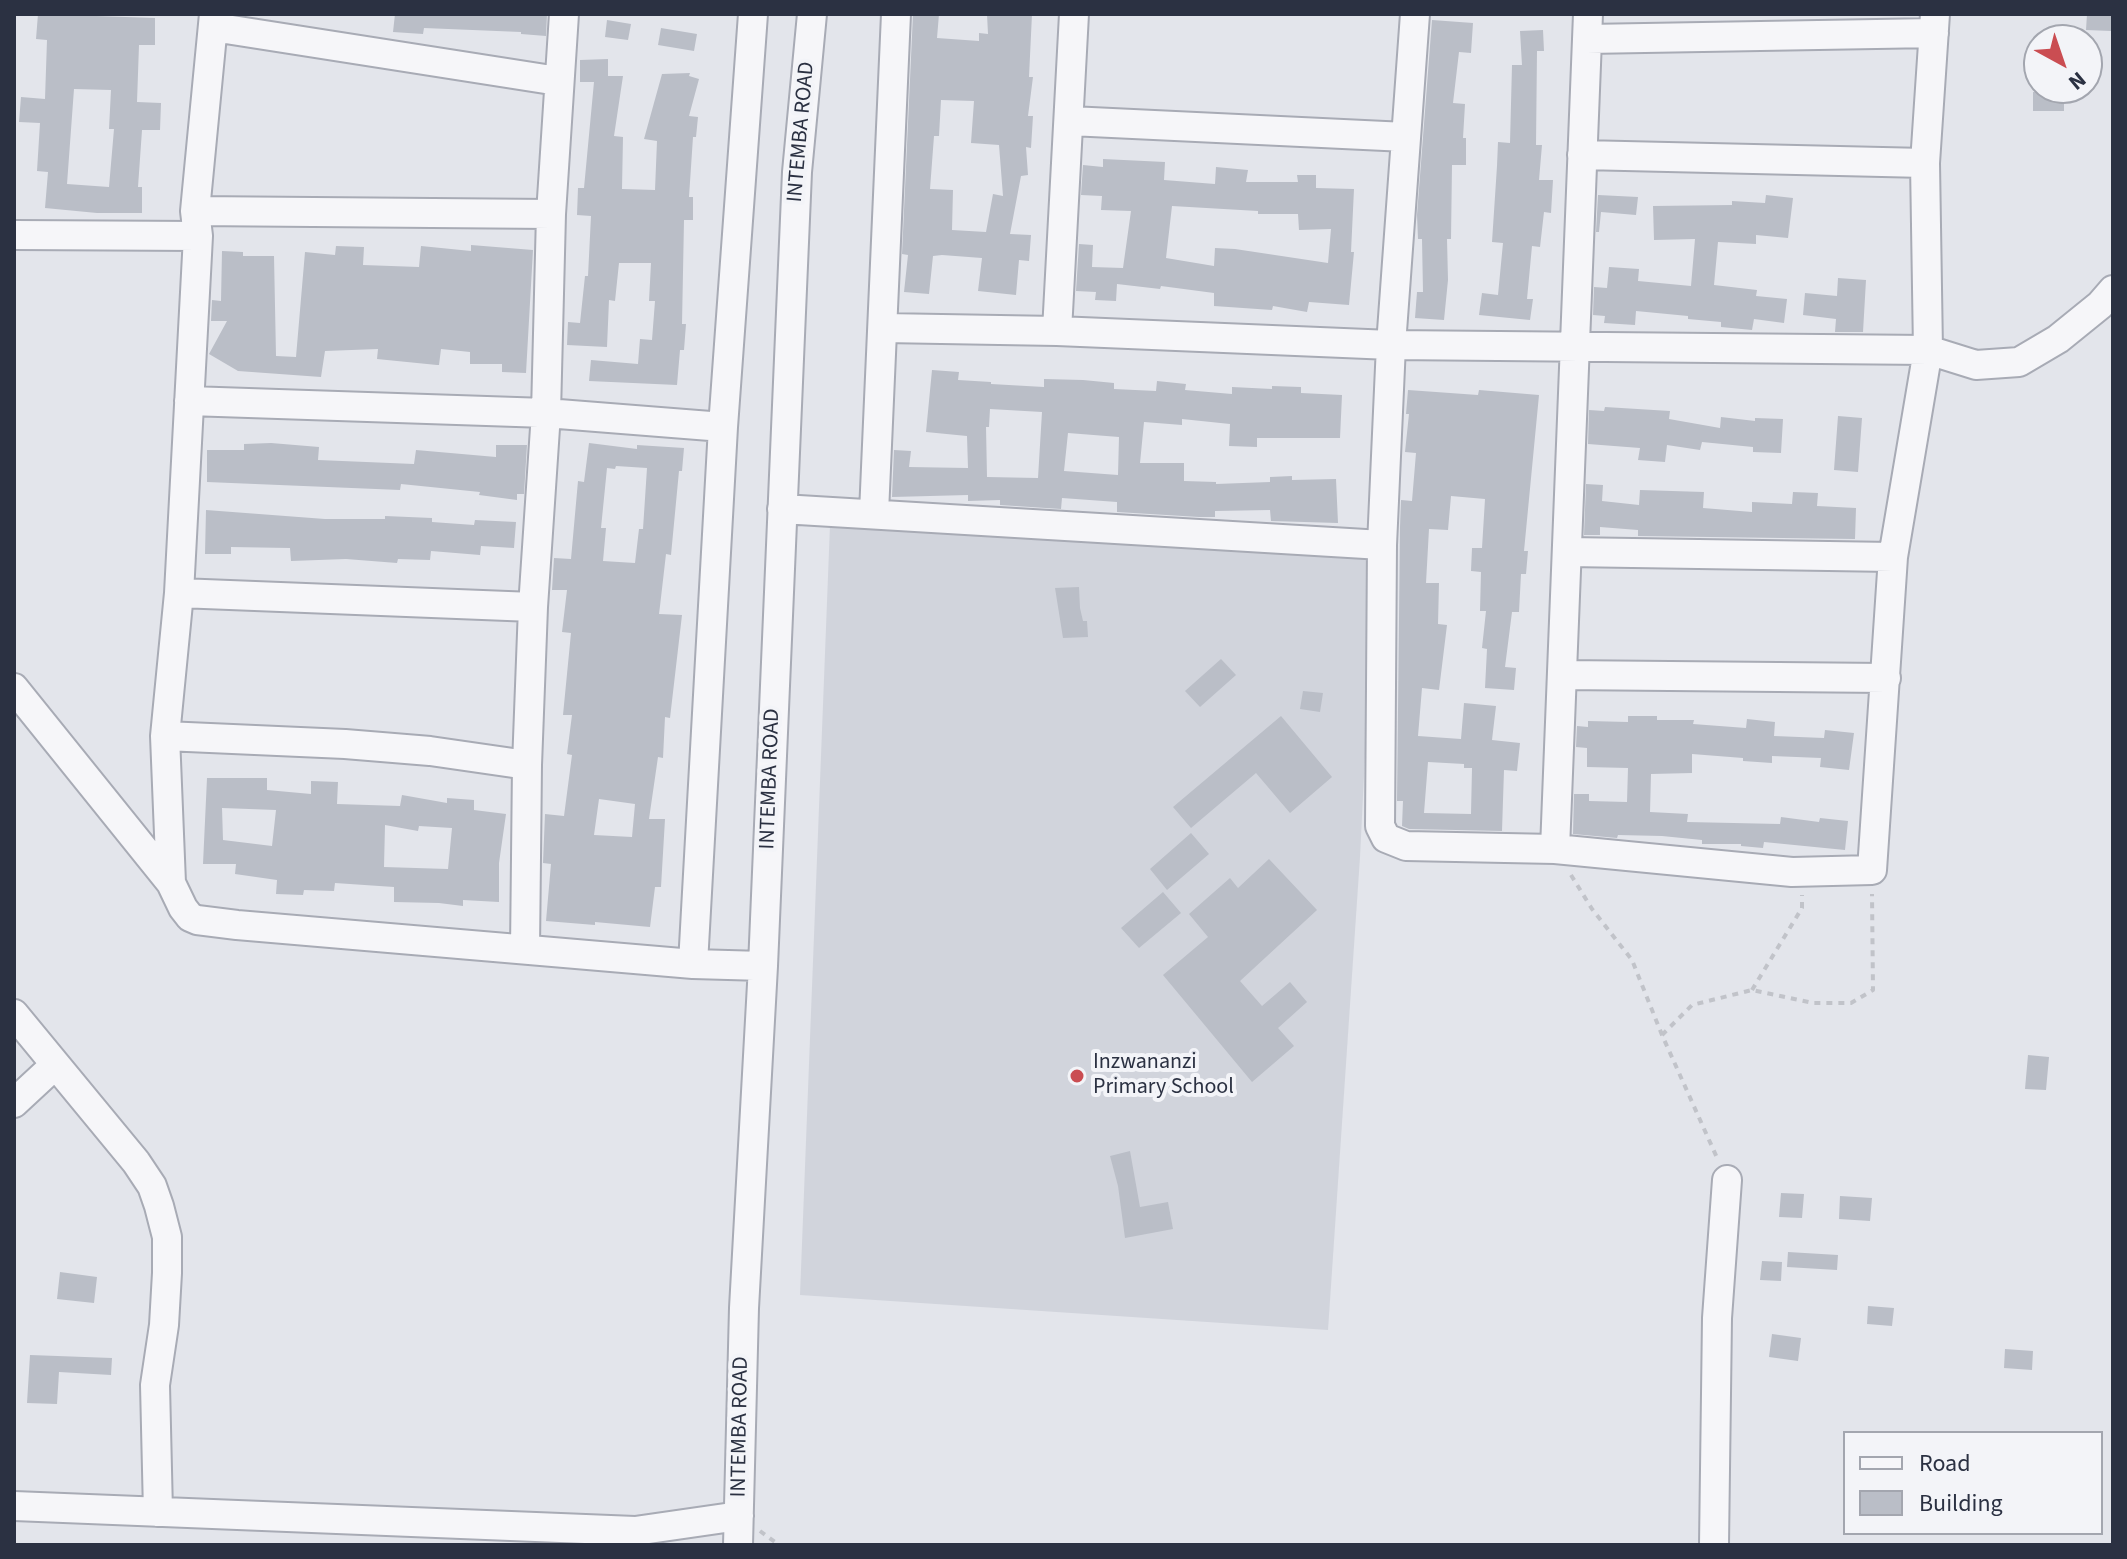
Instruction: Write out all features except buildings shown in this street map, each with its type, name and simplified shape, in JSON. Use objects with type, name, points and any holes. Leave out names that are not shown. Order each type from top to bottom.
[{"type":"street","points":[[525,949],[533,607],[546,413],[551,214],[564,14]]},
{"type":"street","points":[[693,964],[723,427],[753,14]]},
{"type":"street","name":"INTEMBA ROAD","points":[[738,1545],[744,1308],[763,966],[797,172],[812,14]]},
{"type":"street","points":[[874,513],[896,14]]},
{"type":"street","points":[[1057,331],[1074,14]]},
{"type":"street","points":[[1415,14],[1391,345],[1382,545],[1380,826],[1386,838],[1406,846],[1555,849],[1792,872],[1872,870],[1893,557],[1928,350],[1925,163],[1935,24],[1587,26],[1555,849]]},
{"type":"street","points":[[171,883],[165,736],[179,593],[196,223],[213,20],[558,81]]},
{"type":"street","points":[[1070,121],[1406,137]]},
{"type":"street","points":[[1582,155],[1925,163]]},
{"type":"street","points":[[14,235],[196,223],[551,214]]},
{"type":"street","points":[[884,328],[1057,331],[1391,345],[1928,350],[1976,365],[2019,362],[2058,339],[2100,305],[2113,290]]},
{"type":"street","points":[[189,401],[546,413],[723,427]]},
{"type":"street","points":[[782,509],[1382,545]]},
{"type":"street","points":[[1568,552],[1893,557]]},
{"type":"street","points":[[179,593],[533,607]]},
{"type":"street","points":[[1562,675],[1886,678]]},
{"type":"street","points":[[14,688],[171,883],[190,917],[197,920],[693,964],[763,966]]},
{"type":"street","points":[[165,736],[345,744],[430,751],[527,765]]},
{"type":"street","points":[[14,1014],[144,1174],[159,1206],[167,1237],[164,1325],[155,1385],[158,1512]]},
{"type":"street","points":[[14,1103],[55,1065]]},
{"type":"street","points":[[1714,1545],[1717,1318],[1727,1180]]},
{"type":"street","points":[[14,1506],[635,1538],[739,1516]]},
{"type":"path","points":[[1555,849],[1592,909],[1632,960],[1727,1180]]},
{"type":"path","points":[[1662,1035],[1692,1005],[1752,990],[1813,1003],[1851,1003],[1873,990],[1872,870]]},
{"type":"path","points":[[1752,990],[1802,908],[1802,893],[1792,872]]},
{"type":"shaded area","name":"Inzwananzi Primary School","points":[[830,525],[1375,551],[1360,857],[1328,1330],[800,1295]]},
{"type":"place","name":"Inzwananzi Primary School","points":[[1077,1076]]}]
